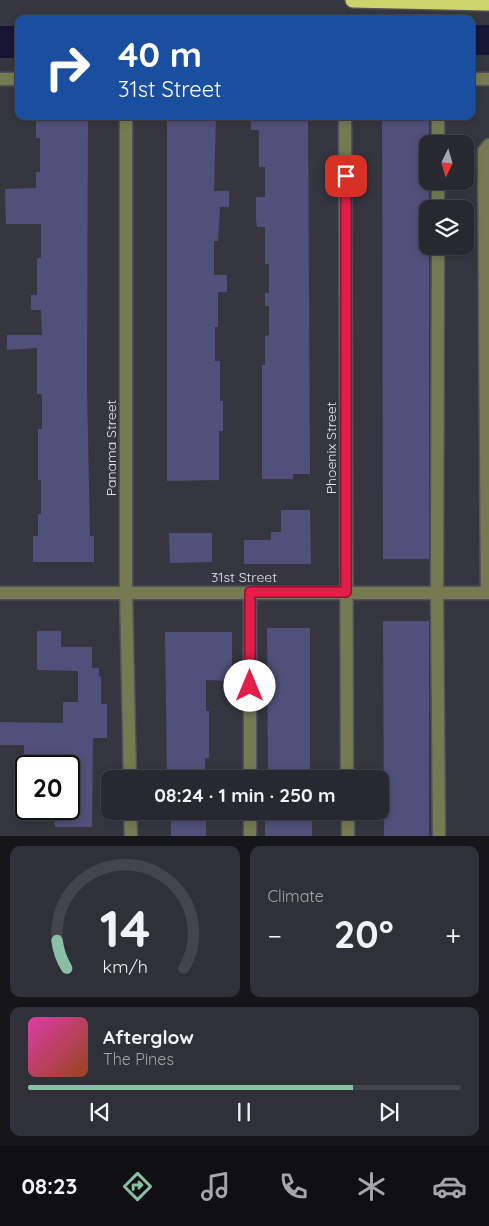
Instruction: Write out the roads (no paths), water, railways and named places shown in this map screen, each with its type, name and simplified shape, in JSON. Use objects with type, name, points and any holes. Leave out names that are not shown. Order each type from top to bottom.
[{"type":"highway","points":[[353,0],[489,3]]},
{"type":"street","points":[[475,79],[489,78]]},
{"type":"street","points":[[0,79],[15,79]]},
{"type":"street","name":"Panama Street","points":[[126,120],[126,592],[130,770]]},
{"type":"street","name":"Phoenix Street","points":[[345,120],[347,770]]},
{"type":"street","points":[[438,120],[438,135]]},
{"type":"street","points":[[488,593],[484,151],[489,145]]},
{"type":"street","points":[[438,255],[436,593],[439,836]]},
{"type":"street","points":[[250,592],[250,770]]},
{"type":"street","name":"31st Street","points":[[0,593],[488,593]]},
{"type":"street","points":[[130,820],[131,836]]},
{"type":"street","points":[[250,820],[250,836]]},
{"type":"street","points":[[348,820],[348,836]]}]
